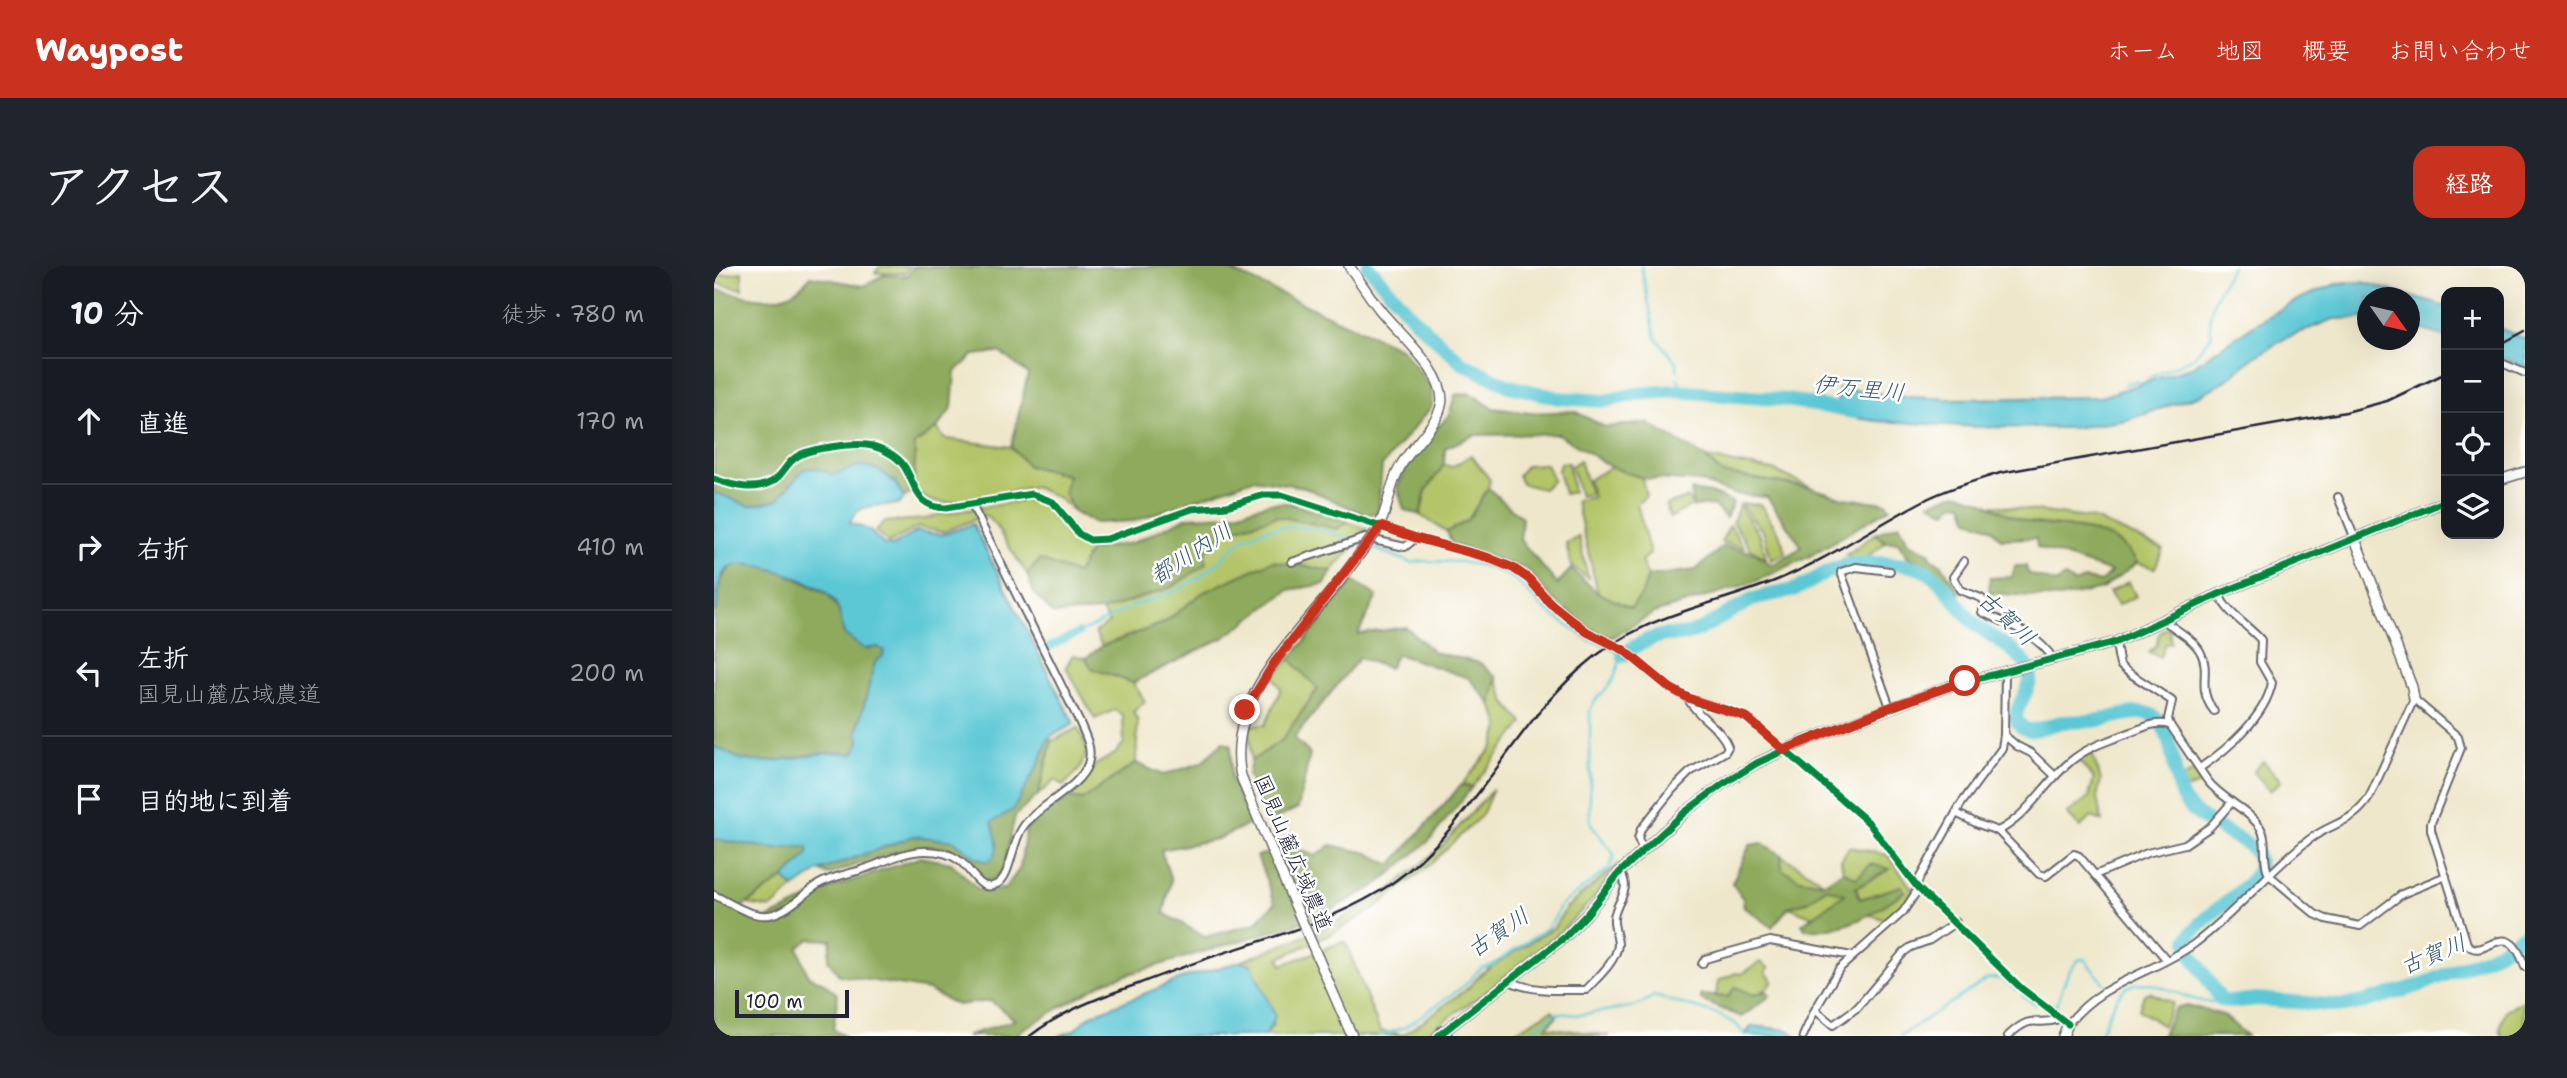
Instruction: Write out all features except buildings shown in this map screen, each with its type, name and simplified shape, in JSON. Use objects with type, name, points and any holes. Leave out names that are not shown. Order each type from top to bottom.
[{"type":"street","name":"国見山麓広域農道","points":[[1349,266],[1379,309],[1425,362],[1440,384],[1443,395],[1436,419],[1418,440],[1398,471],[1388,510],[1379,529],[1256,690],[1245,710],[1238,754],[1240,774],[1352,1036]]},
{"type":"street","points":[[2504,364],[2525,373]]},
{"type":"street","points":[[714,479],[748,488],[764,485],[777,478],[790,461],[800,454],[857,444],[869,445],[900,461],[915,491],[936,508],[1032,494],[1043,497],[1060,510],[1079,534],[1090,540],[1107,539],[1192,509],[1227,506],[1265,495],[1282,495],[1379,529],[1486,557],[1513,568],[1529,579],[1550,603],[1587,632],[1626,652],[1670,688],[1688,698],[1746,717],[1868,822],[1917,887],[2021,988],[2064,1022]]},
{"type":"street","points":[[2504,478],[2525,472]]},
{"type":"street","points":[[2008,1036],[2030,1020],[2064,1022],[2095,997],[2196,943],[2311,839],[2345,822],[2361,810],[2370,796],[2414,699],[2412,687],[2338,497]]},
{"type":"street","points":[[714,895],[747,911],[769,915],[790,905],[831,878],[922,851],[949,855],[960,861],[982,885],[997,885],[1007,872],[1011,852],[1023,827],[1080,777],[1087,766],[1089,743],[971,503]]},
{"type":"street","points":[[1442,1035],[1565,937],[1620,872],[1685,812],[1723,784],[1784,750],[1890,707],[1965,681],[2116,642],[2219,594],[2441,503]]},
{"type":"street","points":[[1292,562],[1312,557],[1331,547],[1353,542],[1375,539],[1405,547],[1416,538]]},
{"type":"street","points":[[1964,561],[1953,578],[1960,590],[1981,598],[1986,603],[1982,612],[2027,633],[2048,649],[2054,660]]},
{"type":"street","points":[[1890,707],[1841,572],[1856,566],[1891,571]]},
{"type":"street","points":[[2200,768],[2222,753],[2249,723],[2269,696],[2272,683],[2260,662],[2260,640],[2223,604],[2219,594]]},
{"type":"street","points":[[2163,620],[2203,656],[2205,701],[2214,711]]},
{"type":"street","points":[[1998,831],[2015,822],[2072,760],[2101,741],[2147,725],[2163,724],[2168,719],[2172,701],[2153,686],[2124,670],[2120,664],[2116,642]]},
{"type":"street","points":[[1803,1036],[1839,969],[1903,912],[1956,813],[2002,748],[2009,670]]},
{"type":"street","points":[[1643,850],[1639,839],[1642,829],[1673,789],[1690,772],[1725,752],[1728,747],[1724,738],[1694,710],[1688,698]]},
{"type":"street","points":[[2414,699],[2458,737],[2462,748],[2431,823],[2431,830],[2467,944],[2471,949],[2479,950],[2504,939],[2518,949],[2525,967]]},
{"type":"street","points":[[2163,724],[2213,788],[2260,827],[2269,875],[2315,914],[2360,926],[2402,894],[2446,876]]},
{"type":"street","points":[[2004,735],[2031,753],[2055,776]]},
{"type":"street","points":[[2095,875],[2147,853],[2185,844],[2217,821],[2232,802]]},
{"type":"street","points":[[1956,813],[1998,831],[2039,874],[2046,876],[2074,854],[2079,856],[2166,959]]},
{"type":"street","points":[[1510,981],[1563,990],[1586,990],[1616,953],[1618,943],[1614,917],[1626,890],[1625,879],[1620,872]]},
{"type":"street","points":[[1815,1010],[1833,1025],[1858,1007],[1904,952],[1930,940],[1956,922]]},
{"type":"street","points":[[1702,964],[1705,959],[1770,941],[1852,956]]},
{"type":"street","points":[[2063,1036],[2064,1022]]},
{"type":"green space","points":[[880,266],[910,266],[905,273],[875,273]]},
{"type":"green space","points":[[914,266],[1221,266],[1402,349],[1431,387],[1432,406],[1382,466],[1378,511],[1368,516],[1304,487],[1253,479],[1135,521],[1095,523],[1075,513],[1064,493],[1068,475],[1028,466],[1011,447],[1028,374],[1000,352],[974,355],[955,372],[952,408],[937,428],[915,444],[914,490],[904,498],[895,481],[858,466],[834,476],[816,468],[804,469],[777,500],[750,506],[714,493],[714,289],[754,298],[778,298],[800,287],[811,276],[864,286],[883,275],[907,276]]},
{"type":"green space","points":[[742,272],[742,289],[714,283],[714,276]]},
{"type":"green space","points":[[1470,393],[1493,408],[1530,413],[1574,411],[1605,427],[1647,423],[1706,458],[1721,473],[1812,488],[1844,498],[1886,503],[1890,508],[1808,557],[1754,582],[1654,613],[1611,638],[1588,627],[1553,599],[1527,569],[1452,544],[1447,532],[1468,520],[1488,488],[1522,518],[1520,540],[1557,584],[1571,569],[1598,593],[1631,608],[1642,594],[1648,576],[1696,570],[1723,546],[1755,553],[1772,565],[1802,547],[1767,497],[1734,494],[1701,482],[1642,478],[1611,467],[1558,434],[1474,435],[1445,448],[1444,465],[1426,491],[1420,515],[1404,510],[1397,486],[1416,449],[1449,416],[1455,395]]},
{"type":"green space","points":[[937,428],[945,439],[1011,447],[1028,466],[1068,475],[1064,493],[1075,513],[1057,497],[1034,487],[947,503],[928,500],[914,490],[915,444]]},
{"type":"green space","points":[[1471,455],[1490,480],[1488,488],[1468,520],[1447,532],[1420,515],[1426,491],[1444,465],[1452,467]]},
{"type":"green space","points":[[1706,458],[1773,470],[1812,488],[1721,473]]},
{"type":"green space","points":[[1580,460],[1590,494],[1580,496],[1571,466]]},
{"type":"green space","points":[[1560,463],[1568,463],[1573,492],[1564,494],[1558,470]]},
{"type":"green space","points":[[1546,464],[1553,480],[1543,489],[1522,484],[1518,475],[1527,465]]},
{"type":"green space","points":[[1611,467],[1642,478],[1646,496],[1637,504],[1650,554],[1641,561],[1648,576],[1642,594],[1631,608],[1598,593],[1576,501],[1593,497],[1588,480]]},
{"type":"green space","points":[[1691,490],[1710,493],[1733,502],[1726,518],[1713,505],[1693,507]]},
{"type":"green space","points":[[1956,493],[2026,521],[2102,535],[2128,550],[2137,563],[2102,589],[2060,598],[1989,593],[1990,578],[2012,577],[2015,566],[2026,566],[2028,573],[2055,583],[2065,577],[2074,583],[2085,579],[2101,582],[2111,572],[2037,547],[2036,538],[2001,539],[1990,527],[1969,520],[1963,504],[1954,503],[1946,512],[1930,503]]},
{"type":"green space","points":[[1688,498],[1692,505],[1670,518],[1666,505]]},
{"type":"green space","points":[[1033,499],[1051,507],[1090,550],[1077,574],[1040,560],[1027,574],[994,524],[985,515],[943,532],[918,527],[889,543],[875,531],[884,522],[925,519]]},
{"type":"green space","points":[[1269,503],[1290,503],[1348,522],[1337,529],[1277,516],[1224,532],[1205,552],[1206,564],[1172,587],[1102,611],[1053,614],[1034,593],[1027,574],[1040,560],[1077,574],[1090,550],[1132,543],[1187,517],[1230,515]]},
{"type":"green space","points":[[1741,504],[1760,504],[1779,533],[1786,553],[1771,560],[1764,533]]},
{"type":"green space","points":[[1739,505],[1760,536],[1766,558],[1751,550],[1733,522]]},
{"type":"green space","points":[[1994,505],[2094,519],[2163,549],[2155,568],[2137,563],[2128,551],[2105,535],[2021,520],[1994,510]]},
{"type":"green space","points":[[1277,516],[1337,529],[1348,522],[1368,530],[1332,571],[1272,561],[1202,593],[1164,623],[1102,646],[1095,632],[1109,623],[1102,611],[1172,587],[1224,532]]},
{"type":"green space","points":[[1899,524],[1909,543],[1930,553],[1931,558],[1942,565],[1960,593],[1950,593],[1937,575],[1907,556],[1898,542],[1886,542],[1875,534]]},
{"type":"green space","points":[[1730,525],[1744,548],[1721,542]]},
{"type":"green space","points":[[1875,534],[1886,542],[1864,559],[1845,556]]},
{"type":"green space","points":[[1579,537],[1588,578],[1571,566],[1566,543]]},
{"type":"green space","points":[[1272,561],[1332,571],[1325,584],[1289,590],[1225,637],[1133,683],[1091,668],[1086,658],[1102,646],[1164,623],[1202,593]]},
{"type":"green space","points":[[738,563],[777,569],[828,594],[840,612],[844,634],[884,650],[883,656],[875,662],[857,732],[859,744],[852,754],[825,753],[758,761],[740,759],[714,746],[714,612],[717,610],[723,577]]},
{"type":"green space","points":[[1353,581],[1377,596],[1358,634],[1406,627],[1434,652],[1480,663],[1497,678],[1491,704],[1469,678],[1397,654],[1389,668],[1359,658],[1294,738],[1310,754],[1298,808],[1267,823],[1248,775],[1251,761],[1282,740],[1318,689],[1290,659]]},
{"type":"green space","points":[[2128,582],[2136,596],[2118,605],[2109,592]]},
{"type":"green space","points":[[2169,627],[2171,643],[2165,644],[2160,657],[2149,652],[2157,645],[2163,630]]},
{"type":"green space","points":[[1073,655],[1086,658],[1091,668],[1133,683],[1145,701],[1133,712],[1138,720],[1136,763],[1082,800],[1068,798],[1095,765],[1115,754],[1124,743],[1123,715],[1114,710],[1095,719],[1066,667]]},
{"type":"green space","points":[[1290,659],[1318,688],[1282,740],[1251,761],[1249,725],[1265,725],[1281,689],[1273,677]]},
{"type":"green space","points":[[1497,678],[1506,703],[1523,723],[1472,787],[1461,785],[1493,747],[1500,724],[1491,704]]},
{"type":"green space","points":[[1078,728],[1087,750],[1080,769],[1063,786],[1055,780],[1038,795],[1052,741]]},
{"type":"green space","points":[[1049,737],[1052,741],[1038,795],[1015,816],[1003,870],[993,880],[983,880],[957,853],[934,846],[904,850],[829,875],[819,871],[914,836],[954,841],[978,859],[992,822],[1039,763]]},
{"type":"green space","points":[[1223,742],[1231,745],[1231,777],[1250,824],[1217,839],[1161,850],[1171,880],[1164,913],[1205,937],[1255,924],[1275,903],[1257,856],[1291,847],[1316,856],[1331,845],[1368,853],[1391,865],[1461,785],[1472,787],[1430,840],[1377,885],[1316,918],[1106,981],[1023,1029],[1016,1036],[966,1036],[1015,1020],[991,1001],[957,1005],[928,990],[839,975],[828,960],[831,940],[810,939],[798,947],[808,976],[823,982],[838,995],[833,1030],[844,1036],[714,1036],[714,839],[775,849],[808,848],[808,855],[784,878],[738,910],[767,919],[831,888],[921,857],[951,863],[979,890],[1005,889],[1020,868],[1026,828],[1068,798],[1082,800],[1136,763],[1163,775],[1201,763]]},
{"type":"green space","points":[[2091,750],[2101,780],[2097,798],[2102,821],[2092,817],[2080,827],[2067,814],[2089,797],[2094,778],[2077,759]]},
{"type":"green space","points":[[2263,761],[2281,781],[2270,791],[2253,772]]},
{"type":"green space","points":[[2193,772],[2200,784],[2184,790],[2180,780]]},
{"type":"green space","points":[[1493,789],[1482,815],[1424,870],[1372,910],[1331,934],[1279,958],[1282,965],[1345,941],[1380,1031],[1403,1035],[1467,989],[1483,972],[1554,927],[1566,908],[1620,863],[1591,901],[1555,937],[1495,986],[1421,1036],[1265,1036],[1273,1025],[1251,965],[1239,962],[1326,928],[1387,892],[1440,848]]},
{"type":"green space","points":[[1762,843],[1781,855],[1782,869],[1800,879],[1825,883],[1843,871],[1856,878],[1871,864],[1890,869],[1856,888],[1860,899],[1901,886],[1905,891],[1859,920],[1834,928],[1805,929],[1802,924],[1845,894],[1826,888],[1807,902],[1789,907],[1772,927],[1744,907],[1743,899],[1732,883],[1750,845]]},
{"type":"green space","points":[[1849,847],[1888,855],[1913,890],[1903,907],[1885,920],[1872,915],[1813,917],[1789,907],[1781,869],[1781,855],[1825,883],[1843,871],[1841,860]]},
{"type":"green space","points":[[784,878],[794,888],[771,908],[747,904]]},
{"type":"green space","points":[[1760,962],[1769,968],[1766,972],[1773,981],[1762,992],[1748,996],[1716,996],[1718,981],[1736,973],[1742,974]]},
{"type":"green space","points":[[1735,987],[1754,995],[1767,991],[1770,996],[1742,1017],[1701,1000],[1701,995],[1728,997]]},
{"type":"green space","points":[[2149,992],[2172,1003],[2163,1026],[2139,1010],[2144,994]]},
{"type":"green space","points":[[2523,1001],[2525,1036],[2502,1036],[2500,1029],[2506,1010]]},
{"type":"green space","points":[[2186,1005],[2223,1015],[2247,1036],[2162,1036],[2175,1008]]},
{"type":"green space","points":[[1552,1010],[1557,1016],[1546,1027],[1610,1036],[1508,1036]]},
{"type":"water","points":[[2363,282],[2380,287],[2357,287],[2357,318],[2333,319],[2286,338],[2253,358],[2225,381],[2200,395],[2127,420],[2072,428],[1978,427],[1876,421],[1836,415],[1839,388],[1895,396],[1949,399],[2100,397],[2190,368],[2254,325],[2299,299],[2336,284]]},
{"type":"water","points":[[2420,299],[2441,305],[2441,335],[2420,329]]},
{"type":"water","points":[[2504,330],[2525,339],[2525,367],[2504,359]]},
{"type":"water","points":[[858,466],[873,468],[886,475],[904,498],[899,504],[863,508],[853,516],[850,523],[869,530],[883,544],[892,546],[917,531],[942,535],[973,524],[1074,724],[1049,737],[1039,763],[1013,810],[992,822],[997,848],[988,862],[978,859],[954,841],[914,836],[819,871],[794,888],[784,878],[808,855],[808,848],[775,849],[714,839],[714,746],[740,759],[758,762],[826,753],[853,754],[859,744],[857,733],[875,662],[883,656],[884,651],[878,647],[864,649],[844,634],[838,607],[828,594],[794,576],[762,567],[736,565],[727,569],[720,583],[717,610],[714,612],[714,492],[750,506],[777,500],[804,469],[816,468],[834,475]]},
{"type":"water","points":[[1239,962],[1251,964],[1275,1016],[1265,1036],[1059,1036],[1073,1031],[1091,1015],[1186,977]]},
{"type":"water","points":[[1752,1026],[1788,1030],[1796,1036],[1751,1036],[1746,1033]]},
{"type":"waterway","name":"伊万里川","points":[[1368,266],[1414,319],[1462,363],[1509,386],[1559,398],[1605,401],[1636,394],[1676,391],[1787,400],[1855,412]]},
{"type":"waterway","points":[[1641,266],[1656,338],[1677,363],[1677,370]]},
{"type":"waterway","points":[[2149,378],[2193,358],[2212,335],[2212,308],[2232,266]]},
{"type":"waterway","points":[[1676,391],[1680,382],[1677,378]]},
{"type":"waterway","points":[[2124,384],[2138,381]]},
{"type":"waterway","name":"都川内川","points":[[1078,633],[1126,609],[1185,586],[1216,564],[1239,542],[1265,530],[1309,528],[1352,540]]},
{"type":"waterway","name":"古賀川","points":[[1358,542],[1412,563],[1461,562],[1488,567],[1515,579],[1543,608],[1588,640],[1606,645],[1623,656],[1613,680],[1596,699],[1590,711],[1590,818],[1592,826],[1614,854],[1608,869],[1560,906],[1546,929],[1492,965],[1481,968],[1464,986],[1405,1027],[1381,1036]]},
{"type":"waterway","name":"古賀川","points":[[1623,656],[1648,640],[1665,635],[1691,633],[1752,600],[1793,590],[1836,568],[1881,563],[1916,568],[1939,581],[1972,621],[2026,664],[2030,681],[2017,713],[2021,726],[2035,730],[2062,722],[2094,721],[2146,713],[2155,718],[2167,737],[2179,788],[2187,805],[2255,852],[2259,865],[2253,879],[2204,920],[2188,938],[2189,951],[2221,1000],[2230,1002],[2257,999],[2343,1006],[2364,1002],[2421,985],[2492,955],[2525,934]]},
{"type":"waterway","name":"都川内川","points":[[1047,648],[1078,633]]},
{"type":"waterway","points":[[2051,1006],[2055,1009],[2068,973],[2078,960],[2084,959],[2104,983]]},
{"type":"waterway","points":[[1900,1036],[1987,979],[2003,980],[2016,990]]},
{"type":"waterway","points":[[2099,1036],[2115,1001],[2128,986],[2141,983],[2196,1000],[2221,1000]]},
{"type":"waterway","points":[[2022,995],[2035,1005]]},
{"type":"waterway","points":[[1524,1036],[1557,1013],[1579,1015],[1637,1006],[1654,996],[1717,1014],[1736,1024],[1746,1036]]},
{"type":"railway","points":[[2504,342],[2525,331]]},
{"type":"railway","points":[[1030,1036],[1055,1019],[1096,1000],[1319,921],[1380,891],[1410,869],[1436,844],[1530,724],[1580,669],[1603,650],[1651,624],[1796,572],[1925,500],[1971,482],[2000,473],[2346,412],[2387,401],[2441,375]]},
{"type":"cycle path","points":[[714,479],[737,486],[761,486],[776,479],[791,461],[804,453],[832,447],[867,445],[897,458],[918,494],[928,504],[946,508],[1032,494],[1053,502],[1079,534],[1090,540],[1107,539],[1192,509],[1227,506],[1264,495],[1282,495],[1416,538],[1487,557],[1513,568],[1529,579],[1550,603],[1587,632],[1624,650],[1670,688],[1701,704],[1746,717],[1868,822],[1917,887],[2021,988],[2068,1024]]},
{"type":"cycle path","points":[[1438,1036],[1565,937],[1620,872],[1685,812],[1757,763],[1809,739],[1947,687],[2116,642],[2219,594],[2441,503]]},
{"type":"route","points":[[1245,710],[1274,663],[1381,526],[1486,557],[1513,568],[1529,579],[1550,603],[1587,632],[1624,650],[1670,688],[1701,704],[1746,717],[1784,750],[1890,707],[1965,681]]}]
